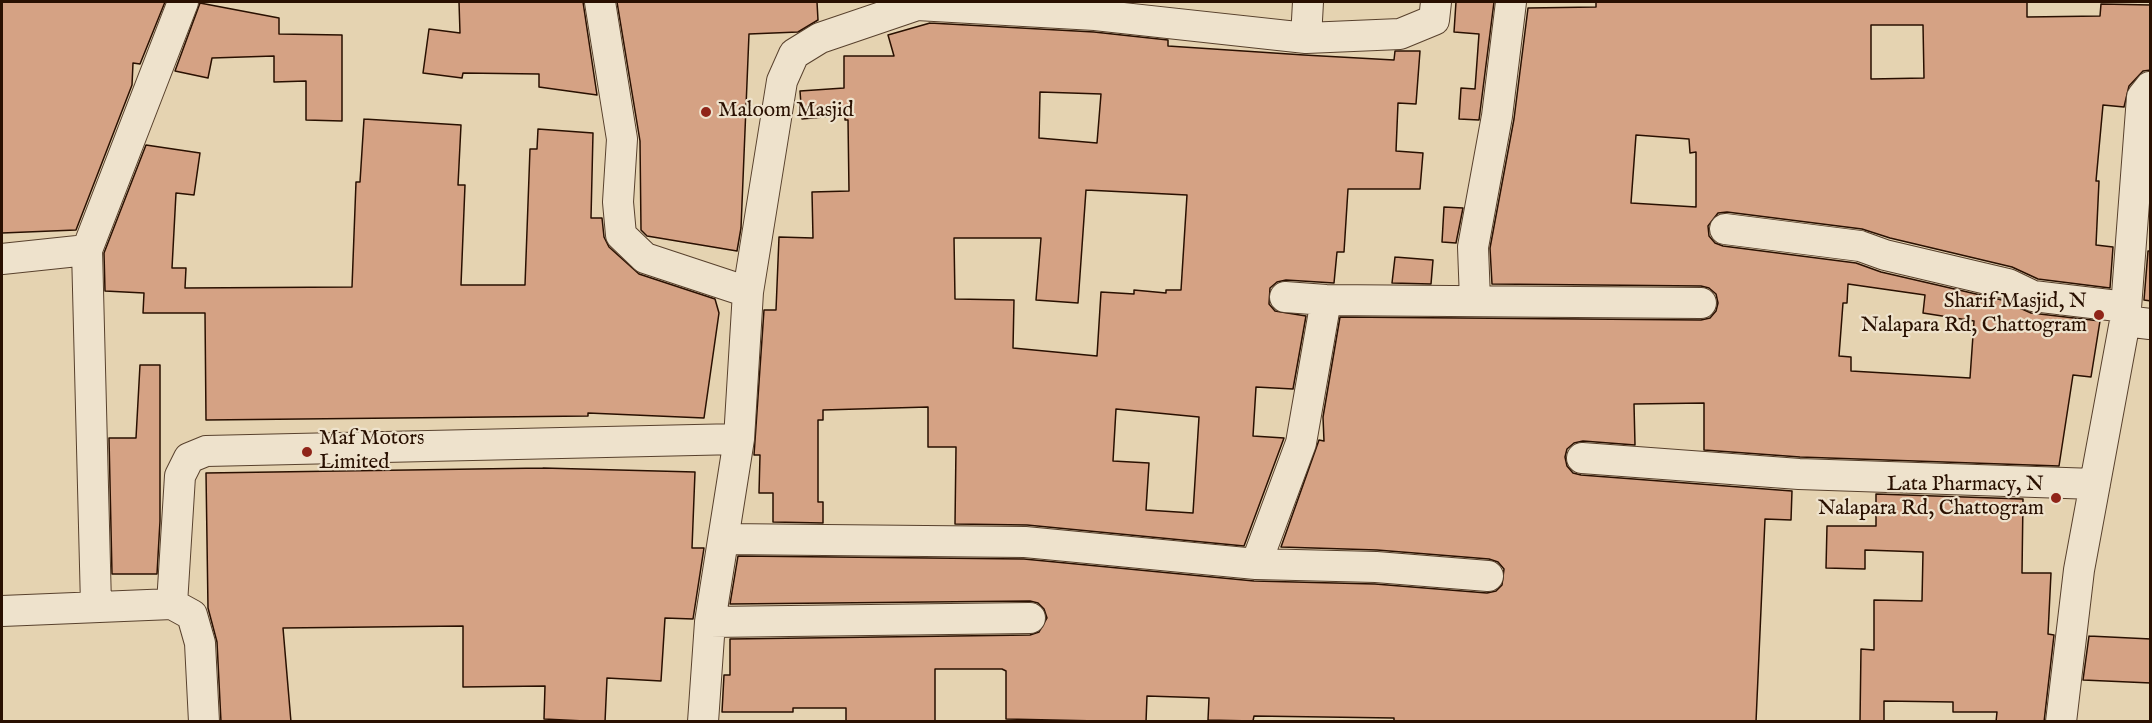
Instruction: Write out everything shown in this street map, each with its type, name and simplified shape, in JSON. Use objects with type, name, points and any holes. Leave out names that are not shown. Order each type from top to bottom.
[{"type":"street","points":[[96,606],[87,250],[183,2]]},
{"type":"street","points":[[600,2],[622,139],[618,202],[621,235],[645,258],[748,292]]},
{"type":"street","points":[[1306,38],[1308,2]]},
{"type":"street","points":[[703,722],[710,622],[739,439],[748,292],[782,81],[794,54],[820,38],[917,3],[1095,15],[1306,38],[1400,34],[1434,20],[1436,2]]},
{"type":"street","points":[[1475,300],[1473,247],[1497,116],[1510,2]]},
{"type":"street","points":[[2061,722],[2079,570],[2095,484],[2134,318],[2142,97],[2151,87]]},
{"type":"street","points":[[1725,229],[1860,246],[1885,255],[2008,284],[2033,296],[2134,318]]},
{"type":"street","points":[[2,259],[87,250]]},
{"type":"street","points":[[1285,297],[1326,300],[1701,303]]},
{"type":"street","points":[[1256,564],[1301,443],[1326,300]]},
{"type":"street","points":[[172,604],[180,476],[189,458],[206,451],[739,439]]},
{"type":"street","points":[[1582,458],[1799,474],[2095,484]]},
{"type":"street","points":[[724,539],[1025,543],[1256,564],[1376,567],[1488,576]]},
{"type":"street","points":[[2,611],[172,604],[192,615],[200,643],[204,722]]},
{"type":"street","points":[[710,622],[1030,618]]},
{"type":"building","points":[[2,2],[165,2],[140,64],[133,63],[132,85],[76,230],[2,233]]},
{"type":"building","points":[[459,2],[583,2],[597,95],[539,87],[539,74],[463,73],[462,78],[423,73],[429,29],[460,33]]},
{"type":"building","points":[[617,2],[817,2],[818,20],[798,32],[749,34],[741,228],[737,251],[647,236],[641,230],[640,141]]},
{"type":"building","points":[[1456,2],[1494,2],[1479,120],[1459,119],[1461,88],[1475,89],[1479,34],[1454,32]]},
{"type":"building","points":[[1596,2],[2027,2],[2027,17],[2100,16],[2101,4],[2151,5],[2151,70],[2143,71],[2129,86],[2124,107],[2103,105],[2096,181],[2099,181],[2096,245],[2113,247],[2110,288],[2038,279],[2012,267],[1890,238],[1862,229],[1727,212],[1718,213],[1708,226],[1709,236],[1715,243],[1723,246],[1856,263],[1881,272],[2002,300],[2031,313],[2100,321],[2091,377],[2073,375],[2059,466],[1800,457],[1704,450],[1704,403],[1634,404],[1635,445],[1583,441],[1574,443],[1567,449],[1565,457],[1567,466],[1573,473],[1581,475],[1792,491],[1791,520],[1765,519],[1756,722],[1394,722],[1394,718],[1254,716],[1253,721],[1208,720],[1209,698],[1147,696],[1146,722],[1006,719],[1006,671],[1002,669],[935,669],[935,722],[846,722],[846,708],[793,708],[793,712],[722,712],[724,675],[730,675],[730,639],[1030,635],[1039,632],[1047,618],[1044,609],[1038,603],[1030,601],[730,604],[738,556],[1024,559],[1254,581],[1375,584],[1487,593],[1496,591],[1502,585],[1504,569],[1498,562],[1489,559],[1377,550],[1281,547],[1319,440],[1324,441],[1323,417],[1340,317],[1701,320],[1710,318],[1716,311],[1718,303],[1716,294],[1709,288],[1701,286],[1492,284],[1490,248],[1514,119],[1528,8],[1596,7]],"holes":[[[1871,25],[1923,25],[1924,78],[1871,79]],[[1636,135],[1689,139],[1690,153],[1696,152],[1696,207],[1631,203]],[[1848,284],[1925,295],[1923,313],[1974,321],[1970,378],[1851,371],[1851,357],[1839,356],[1843,303],[1847,303]]]},
{"type":"building","points":[[200,3],[279,18],[279,34],[342,35],[342,121],[306,120],[306,81],[274,82],[274,56],[212,58],[208,78],[175,71]]},
{"type":"building","points":[[930,23],[1094,32],[1168,40],[1168,46],[1304,55],[1394,60],[1395,51],[1420,51],[1416,104],[1398,103],[1396,151],[1423,153],[1420,189],[1348,189],[1344,252],[1337,252],[1334,283],[1286,280],[1277,282],[1270,288],[1269,304],[1275,311],[1306,316],[1293,389],[1256,387],[1253,436],[1284,438],[1244,546],[1027,525],[955,524],[956,447],[928,447],[928,407],[823,410],[823,420],[818,420],[818,502],[823,502],[823,523],[773,522],[773,493],[759,493],[760,455],[754,455],[764,310],[776,310],[779,237],[813,238],[812,192],[849,191],[848,120],[845,120],[845,115],[802,119],[800,91],[844,88],[844,56],[894,56],[888,35]],"holes":[[[1040,92],[1101,94],[1097,143],[1039,138]],[[1086,190],[1187,195],[1181,290],[1166,290],[1166,293],[1134,290],[1134,294],[1101,292],[1097,356],[1013,348],[1014,300],[955,299],[954,238],[1041,238],[1036,300],[1078,303]],[[1116,409],[1199,417],[1193,513],[1146,510],[1149,463],[1113,461]]]},
{"type":"building","points":[[364,119],[461,125],[458,185],[465,185],[461,285],[525,285],[530,149],[537,149],[538,129],[593,133],[591,218],[602,218],[604,237],[609,247],[639,274],[715,299],[719,313],[704,418],[588,413],[588,416],[206,420],[205,313],[143,313],[144,293],[105,291],[104,253],[146,145],[200,153],[194,195],[176,193],[172,268],[186,268],[185,288],[352,287],[356,182],[360,182]]},
{"type":"building","points":[[1444,207],[1463,208],[1456,243],[1442,242]]},
{"type":"building","points":[[2148,251],[2151,251],[2151,301],[2144,300]]},
{"type":"building","points":[[1395,257],[1433,260],[1431,284],[1392,283]]},
{"type":"building","points":[[140,365],[160,365],[160,521],[157,574],[112,574],[109,438],[136,438]]},
{"type":"building","points":[[543,468],[695,472],[692,548],[704,548],[693,619],[665,618],[661,681],[607,678],[605,722],[544,719],[545,686],[463,687],[463,626],[283,628],[291,722],[221,722],[217,642],[208,608],[206,473]]},
{"type":"building","points":[[1876,494],[2023,499],[2022,573],[2051,573],[2048,634],[2054,635],[2044,722],[1996,722],[1997,712],[1953,712],[1953,702],[1884,701],[1884,722],[1860,722],[1861,649],[1874,650],[1874,600],[1922,601],[1923,552],[1865,550],[1865,569],[1826,568],[1827,526],[1876,526]]},
{"type":"building","points":[[2089,636],[2151,639],[2151,683],[2083,680]]},
{"type":"place","name":"Maloom Masjid","points":[[706,112]]},
{"type":"place","name":"Sharif Masjid, N Nalapara Rd, Chattogram","points":[[2099,315]]},
{"type":"place","name":"Maf Motors Limited","points":[[307,452]]},
{"type":"place","name":"Lata Pharmacy, N Nalapara Rd, Chattogram","points":[[2056,498]]}]
